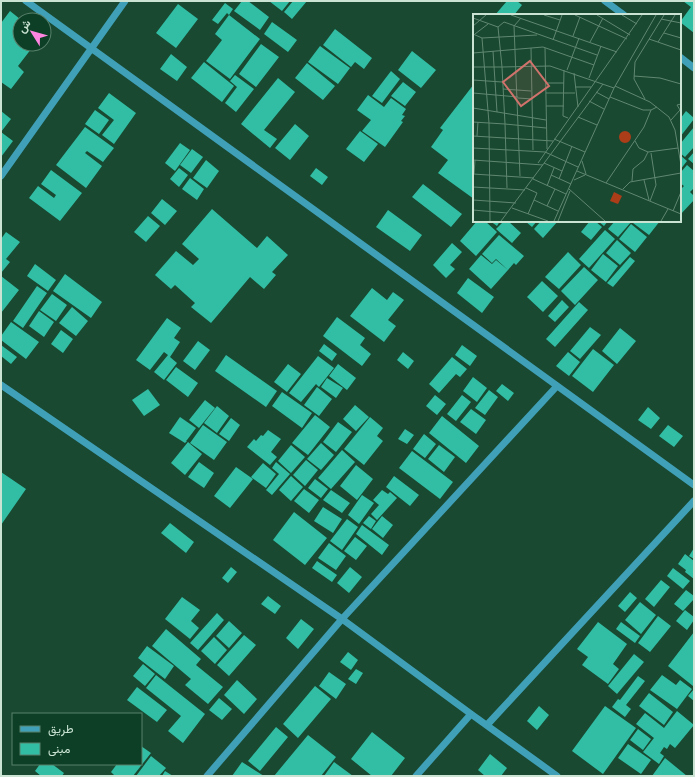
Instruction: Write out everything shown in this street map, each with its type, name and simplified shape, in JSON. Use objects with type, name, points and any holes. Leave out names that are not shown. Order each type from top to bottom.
[{"type":"street","points":[[26,1],[694,485]]},
{"type":"street","points":[[1,176],[125,1]]},
{"type":"street","points":[[605,1],[623,14]]},
{"type":"street","points":[[681,58],[694,68]]},
{"type":"street","points":[[1,385],[342,619],[557,776]]},
{"type":"street","points":[[207,776],[342,619],[557,386]]},
{"type":"street","points":[[487,725],[694,501]]},
{"type":"street","points":[[416,776],[471,714]]},
{"type":"building","points":[[242,1],[248,1],[269,17],[260,30],[234,11]]},
{"type":"building","points":[[269,1],[290,1],[282,11]]},
{"type":"building","points":[[293,1],[307,1],[292,19],[284,12]]},
{"type":"building","points":[[507,1],[517,1],[522,5],[515,14],[496,14]]},
{"type":"building","points":[[683,1],[694,1],[694,33],[681,23],[691,7]]},
{"type":"building","points":[[225,3],[233,9],[229,15],[227,13],[218,24],[212,20]]},
{"type":"building","points":[[178,4],[198,19],[176,48],[156,33]]},
{"type":"building","points":[[10,11],[12,13],[12,52],[29,52],[18,66],[24,72],[11,89],[1,82],[1,23]]},
{"type":"building","points":[[229,15],[260,39],[230,79],[206,61],[222,40],[215,34]]},
{"type":"building","points":[[272,22],[297,40],[288,52],[264,34]]},
{"type":"building","points":[[335,29],[372,58],[364,69],[355,62],[351,67],[323,45]]},
{"type":"building","points":[[261,44],[279,57],[256,87],[239,74]]},
{"type":"building","points":[[320,46],[350,68],[338,84],[308,62]]},
{"type":"building","points":[[412,51],[436,70],[421,88],[398,70]]},
{"type":"building","points":[[171,54],[187,67],[177,81],[160,69]]},
{"type":"building","points":[[204,62],[234,86],[222,102],[191,78]]},
{"type":"building","points":[[307,63],[335,86],[323,100],[295,78]]},
{"type":"building","points":[[391,71],[400,79],[382,103],[372,96]]},
{"type":"building","points":[[235,75],[254,89],[236,112],[225,103],[237,87],[230,81]]},
{"type":"building","points":[[278,78],[295,92],[264,130],[277,139],[270,148],[241,124]]},
{"type":"building","points":[[403,82],[416,92],[405,106],[391,96]]},
{"type":"building","points":[[473,85],[473,198],[438,173],[448,160],[431,147],[443,130],[440,128]]},
{"type":"building","points":[[109,93],[136,113],[114,144],[102,135],[114,120],[98,108]]},
{"type":"building","points":[[368,95],[384,107],[391,98],[406,109],[402,115],[405,116],[401,121],[403,122],[385,147],[362,131],[371,120],[357,110]]},
{"type":"building","points":[[95,110],[109,120],[99,134],[85,124]]},
{"type":"building","points":[[1,111],[11,119],[1,132]]},
{"type":"building","points":[[686,111],[694,119],[681,136],[681,118]]},
{"type":"building","points":[[295,124],[309,136],[290,160],[275,148]]},
{"type":"building","points":[[85,127],[114,148],[103,162],[87,151],[85,153],[102,166],[86,188],[56,165]]},
{"type":"building","points":[[694,127],[694,147],[685,157],[681,154],[681,143]]},
{"type":"building","points":[[360,131],[378,144],[364,162],[346,149]]},
{"type":"building","points":[[1,132],[13,141],[1,157]]},
{"type":"building","points":[[180,143],[190,150],[175,171],[165,163]]},
{"type":"building","points":[[192,149],[203,157],[191,173],[180,165]]},
{"type":"building","points":[[694,152],[694,164],[688,159]]},
{"type":"building","points":[[681,156],[687,161],[681,169]]},
{"type":"building","points":[[206,160],[219,171],[207,188],[193,178]]},
{"type":"building","points":[[687,165],[694,171],[694,188],[690,192],[694,196],[694,200],[681,214],[681,189],[684,186],[681,184],[681,172]]},
{"type":"building","points":[[179,168],[188,175],[179,187],[170,179]]},
{"type":"building","points":[[316,168],[328,177],[322,185],[310,176]]},
{"type":"building","points":[[51,170],[82,193],[60,221],[29,198],[38,186],[54,198],[56,195],[41,184]]},
{"type":"building","points":[[190,178],[204,189],[197,200],[182,189]]},
{"type":"building","points":[[423,184],[462,214],[451,227],[412,197]]},
{"type":"building","points":[[162,199],[177,211],[165,225],[151,213]]},
{"type":"building","points":[[212,209],[257,248],[267,236],[288,255],[272,272],[276,275],[264,289],[250,277],[211,323],[191,307],[195,303],[175,285],[171,289],[155,275],[176,251],[193,265],[199,259],[182,244]]},
{"type":"building","points":[[388,210],[422,235],[410,251],[376,227]]},
{"type":"building","points":[[148,216],[160,226],[146,242],[134,232]]},
{"type":"building","points":[[476,222],[486,222],[497,232],[476,256],[460,241]]},
{"type":"building","points":[[491,222],[499,222],[497,226]]},
{"type":"building","points":[[503,222],[509,222],[521,233],[512,243],[496,229]]},
{"type":"building","points":[[526,222],[536,222],[532,227]]},
{"type":"building","points":[[540,222],[557,222],[543,238],[534,229]]},
{"type":"building","points":[[589,222],[596,222],[602,227],[591,240],[581,232]]},
{"type":"building","points":[[599,222],[607,222],[604,226]]},
{"type":"building","points":[[614,222],[631,222],[618,237],[608,229]]},
{"type":"building","points":[[634,222],[659,222],[649,235],[633,223]]},
{"type":"building","points":[[631,224],[647,237],[635,252],[619,239]]},
{"type":"building","points":[[605,230],[615,239],[589,268],[579,259]]},
{"type":"building","points":[[6,232],[20,242],[6,259],[10,262],[1,273],[1,239]]},
{"type":"building","points":[[499,235],[524,256],[516,265],[514,263],[508,270],[496,259],[492,263],[482,254]]},
{"type":"building","points":[[617,240],[631,253],[620,265],[606,253]]},
{"type":"building","points":[[452,243],[462,252],[450,265],[455,269],[446,278],[433,265]]},
{"type":"building","points":[[568,252],[581,265],[559,289],[545,277]]},
{"type":"building","points":[[603,254],[618,266],[606,282],[591,270]]},
{"type":"building","points":[[481,255],[492,264],[496,260],[508,270],[491,289],[469,269]]},
{"type":"building","points":[[630,257],[635,261],[613,287],[607,283]]},
{"type":"building","points":[[35,264],[56,280],[48,291],[27,276]]},
{"type":"building","points":[[584,267],[598,280],[575,305],[561,291]]},
{"type":"building","points":[[65,274],[102,302],[91,318],[53,291]]},
{"type":"building","points":[[1,276],[19,290],[1,313]]},
{"type":"building","points":[[468,278],[494,297],[482,313],[457,293]]},
{"type":"building","points":[[542,281],[558,296],[543,312],[527,297]]},
{"type":"building","points":[[37,286],[47,293],[23,328],[13,321]]},
{"type":"building","points":[[372,288],[387,300],[393,292],[404,300],[388,320],[396,326],[384,342],[350,316]]},
{"type":"building","points":[[52,294],[67,305],[56,321],[40,310]]},
{"type":"building","points":[[562,300],[569,307],[555,322],[548,316]]},
{"type":"building","points":[[579,302],[588,310],[555,347],[546,339]]},
{"type":"building","points":[[72,307],[88,321],[76,336],[59,323]]},
{"type":"building","points":[[39,311],[54,322],[44,337],[29,326]]},
{"type":"building","points":[[337,317],[365,338],[360,345],[371,354],[362,366],[323,336]]},
{"type":"building","points":[[167,318],[181,328],[174,338],[180,342],[170,357],[177,363],[164,380],[154,372],[168,355],[164,352],[150,370],[136,360]]},
{"type":"building","points":[[11,322],[39,342],[26,359],[1,340],[1,336]]},
{"type":"building","points":[[590,327],[601,335],[580,359],[570,351]]},
{"type":"building","points":[[620,328],[636,341],[617,364],[602,351]]},
{"type":"building","points":[[61,330],[73,339],[63,353],[51,344]]},
{"type":"building","points":[[198,341],[210,350],[195,370],[183,361]]},
{"type":"building","points":[[324,344],[337,354],[332,361],[319,351]]},
{"type":"building","points":[[1,345],[17,357],[11,364],[1,356]]},
{"type":"building","points":[[462,345],[477,356],[470,366],[455,355]]},
{"type":"building","points":[[593,349],[614,365],[593,392],[572,376]]},
{"type":"building","points":[[403,352],[414,361],[408,369],[397,360]]},
{"type":"building","points":[[568,352],[580,362],[569,376],[556,366]]},
{"type":"building","points":[[226,355],[277,391],[266,407],[215,371]]},
{"type":"building","points":[[318,356],[334,368],[319,387],[316,384],[301,402],[289,393]]},
{"type":"building","points":[[452,357],[467,369],[460,377],[456,374],[439,393],[429,384]]},
{"type":"building","points":[[288,364],[301,374],[287,392],[274,382]]},
{"type":"building","points":[[338,364],[356,378],[347,390],[329,376]]},
{"type":"building","points":[[176,367],[198,383],[188,397],[166,380]]},
{"type":"building","points":[[473,377],[487,388],[477,402],[463,391]]},
{"type":"building","points":[[327,378],[343,388],[336,398],[321,387]]},
{"type":"building","points":[[502,384],[514,393],[508,401],[496,391]]},
{"type":"building","points":[[317,387],[332,399],[319,416],[304,405]]},
{"type":"building","points":[[148,389],[160,405],[144,416],[132,400]]},
{"type":"building","points":[[489,390],[498,397],[485,415],[475,408]]},
{"type":"building","points":[[282,392],[312,413],[302,428],[272,406]]},
{"type":"building","points":[[435,395],[446,404],[437,415],[426,406]]},
{"type":"building","points":[[462,395],[471,402],[456,421],[447,414]]},
{"type":"building","points":[[205,400],[215,408],[199,428],[189,420]]},
{"type":"building","points":[[355,405],[369,417],[356,431],[343,419]]},
{"type":"building","points":[[217,406],[229,416],[217,433],[204,423]]},
{"type":"building","points":[[648,407],[660,418],[651,429],[638,420]]},
{"type":"building","points":[[471,409],[486,420],[476,434],[460,422]]},
{"type":"building","points":[[315,415],[330,427],[308,455],[292,443]]},
{"type":"building","points":[[442,416],[479,446],[466,463],[429,433]]},
{"type":"building","points":[[180,417],[196,428],[185,443],[169,433]]},
{"type":"building","points":[[370,417],[383,428],[377,436],[383,441],[364,465],[344,449]]},
{"type":"building","points":[[231,418],[240,425],[229,441],[219,434]]},
{"type":"building","points":[[338,422],[352,432],[336,452],[323,442]]},
{"type":"building","points":[[203,425],[227,442],[214,460],[190,443]]},
{"type":"building","points":[[668,425],[683,436],[674,447],[659,436]]},
{"type":"building","points":[[405,429],[414,435],[407,444],[398,439]]},
{"type":"building","points":[[268,430],[281,439],[271,452],[277,457],[270,465],[247,447],[254,439],[256,441]]},
{"type":"building","points":[[424,434],[436,444],[425,458],[413,449]]},
{"type":"building","points":[[188,442],[202,454],[185,475],[171,463]]},
{"type":"building","points":[[321,443],[334,455],[321,470],[307,459]]},
{"type":"building","points":[[291,445],[305,457],[291,473],[278,461]]},
{"type":"building","points":[[439,445],[455,457],[444,472],[428,459]]},
{"type":"building","points":[[342,450],[355,462],[331,489],[318,478]]},
{"type":"building","points":[[412,451],[453,482],[440,499],[399,468]]},
{"type":"building","points":[[306,460],[318,470],[305,486],[293,475]]},
{"type":"building","points":[[199,462],[214,473],[204,488],[188,477]]},
{"type":"building","points":[[276,462],[290,474],[272,495],[266,490],[279,474],[272,468]]},
{"type":"building","points":[[263,463],[276,474],[266,488],[251,477]]},
{"type":"building","points":[[356,465],[373,479],[357,500],[340,486]]},
{"type":"building","points":[[236,467],[253,479],[230,508],[214,496]]},
{"type":"building","points":[[1,472],[26,489],[1,525]]},
{"type":"building","points":[[291,476],[303,487],[291,501],[279,490]]},
{"type":"building","points":[[394,476],[419,495],[410,506],[386,487]]},
{"type":"building","points":[[315,479],[328,489],[321,498],[308,488]]},
{"type":"building","points":[[304,489],[319,500],[309,513],[294,501]]},
{"type":"building","points":[[331,490],[350,503],[342,513],[323,500]]},
{"type":"building","points":[[382,490],[388,494],[390,492],[397,498],[377,520],[371,514],[379,505],[373,500]]},
{"type":"building","points":[[362,495],[374,503],[359,524],[348,515]]},
{"type":"building","points":[[323,507],[342,519],[333,533],[314,521]]},
{"type":"building","points":[[294,512],[327,538],[305,565],[273,540]]},
{"type":"building","points":[[369,516],[376,521],[371,529],[363,523]]},
{"type":"building","points":[[382,516],[393,525],[383,538],[372,529]]},
{"type":"building","points":[[347,519],[358,527],[342,550],[330,541]]},
{"type":"building","points":[[170,523],[194,542],[186,553],[161,533]]},
{"type":"building","points":[[362,525],[389,545],[382,555],[356,534]]},
{"type":"building","points":[[355,537],[367,546],[356,560],[344,551]]},
{"type":"building","points":[[329,543],[346,556],[336,570],[318,558]]},
{"type":"building","points":[[694,548],[694,559],[689,556]]},
{"type":"building","points":[[685,554],[694,561],[694,579],[678,564]]},
{"type":"building","points":[[317,561],[337,575],[332,582],[312,568]]},
{"type":"building","points":[[231,567],[237,572],[228,583],[222,578]]},
{"type":"building","points":[[350,567],[362,577],[349,593],[337,583]]},
{"type":"building","points":[[673,568],[690,581],[683,589],[667,576]]},
{"type":"building","points":[[661,580],[670,587],[654,607],[645,599]]},
{"type":"building","points":[[686,590],[694,596],[694,599],[683,611],[674,604]]},
{"type":"building","points":[[630,592],[637,598],[625,612],[618,606]]},
{"type":"building","points":[[268,596],[281,606],[275,614],[261,604]]},
{"type":"building","points":[[182,597],[200,610],[191,621],[199,628],[190,639],[165,619]]},
{"type":"building","points":[[640,602],[656,615],[641,634],[625,620]]},
{"type":"building","points":[[685,610],[694,617],[694,620],[687,630],[676,621]]},
{"type":"building","points":[[217,613],[224,620],[198,650],[190,643]]},
{"type":"building","points":[[658,616],[671,626],[650,652],[638,643]]},
{"type":"building","points":[[301,619],[314,629],[298,649],[286,638]]},
{"type":"building","points":[[229,621],[242,633],[229,648],[216,636]]},
{"type":"building","points":[[598,622],[627,644],[613,664],[619,669],[608,684],[582,665],[588,657],[577,649]]},
{"type":"building","points":[[621,622],[640,636],[635,643],[616,629]]},
{"type":"building","points":[[166,629],[201,659],[196,665],[223,687],[208,704],[185,685],[191,679],[152,646]]},
{"type":"building","points":[[694,632],[694,685],[693,686],[668,666]]},
{"type":"building","points":[[244,635],[256,645],[229,676],[217,665]]},
{"type":"building","points":[[214,637],[227,650],[215,664],[201,651]]},
{"type":"building","points":[[147,646],[174,666],[165,679],[138,658]]},
{"type":"building","points":[[348,652],[358,660],[351,670],[340,662]]},
{"type":"building","points":[[634,654],[644,662],[617,694],[608,686]]},
{"type":"building","points":[[143,664],[155,674],[145,686],[133,676]]},
{"type":"building","points":[[356,669],[363,673],[356,684],[348,679]]},
{"type":"building","points":[[329,672],[346,684],[336,699],[319,686]]},
{"type":"building","points":[[156,675],[205,714],[183,743],[168,731],[181,716],[146,688]]},
{"type":"building","points":[[662,675],[676,685],[680,680],[692,689],[677,709],[650,690]]},
{"type":"building","points":[[638,676],[645,681],[626,705],[631,709],[625,717],[612,707],[618,699],[620,700]]},
{"type":"building","points":[[237,680],[257,699],[244,714],[224,695]]},
{"type":"building","points":[[315,686],[331,699],[298,738],[283,724]]},
{"type":"building","points":[[137,687],[167,710],[157,722],[127,700]]},
{"type":"building","points":[[694,689],[694,701],[688,696]]},
{"type":"building","points":[[649,693],[673,712],[664,725],[639,706]]},
{"type":"building","points":[[219,698],[232,709],[222,720],[209,710]]},
{"type":"building","points":[[539,706],[549,715],[537,730],[527,721]]},
{"type":"building","points":[[605,706],[636,728],[603,774],[572,751]]},
{"type":"building","points":[[677,711],[694,725],[675,748],[670,744],[667,749],[664,747],[660,753],[664,756],[659,764],[643,752],[654,738],[636,724],[645,713],[664,728]]},
{"type":"building","points":[[276,727],[288,737],[260,771],[248,761]]},
{"type":"building","points":[[638,729],[651,739],[643,750],[630,740]]},
{"type":"building","points":[[372,732],[405,758],[391,776],[372,776],[351,759]]},
{"type":"building","points":[[308,735],[336,757],[321,776],[274,776]]},
{"type":"building","points":[[628,744],[651,760],[641,774],[618,758]]},
{"type":"building","points":[[142,747],[151,753],[142,764]]},
{"type":"building","points":[[490,754],[507,768],[501,776],[485,776],[478,770]]},
{"type":"building","points":[[151,756],[166,768],[159,776],[136,776]]},
{"type":"building","points":[[665,758],[687,776],[652,776]]},
{"type":"building","points":[[242,762],[264,776],[232,776]]},
{"type":"building","points":[[334,762],[353,776],[324,776]]},
{"type":"building","points":[[39,765],[53,765],[64,773],[62,776],[41,776],[35,771]]},
{"type":"building","points":[[116,765],[142,765],[133,776],[115,776],[111,772]]},
{"type":"building","points":[[165,771],[173,776],[162,776]]}]
